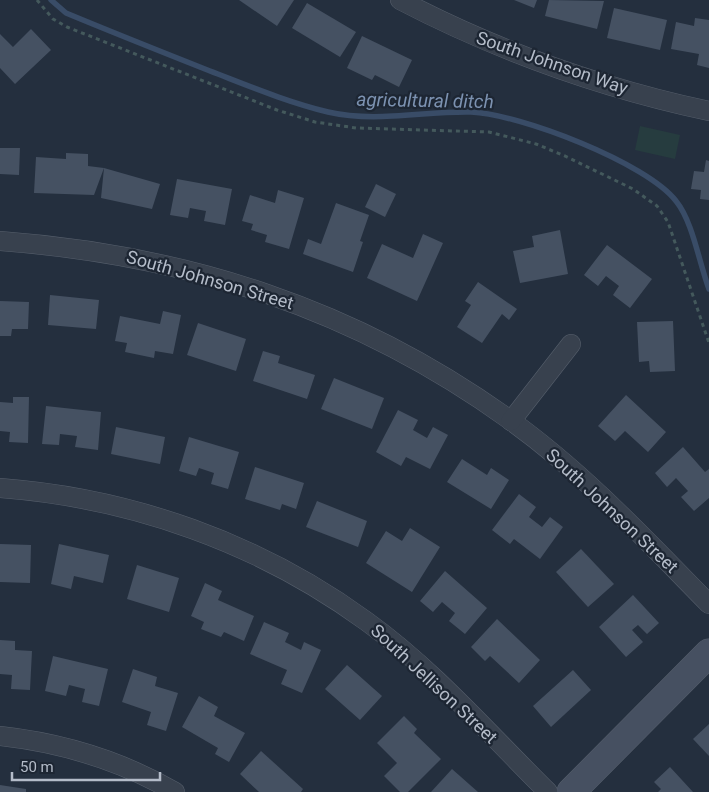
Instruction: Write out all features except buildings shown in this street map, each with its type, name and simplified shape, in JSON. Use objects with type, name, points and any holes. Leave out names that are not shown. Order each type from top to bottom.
[{"type":"street","name":"South Johnson Way","points":[[400,0],[479,38],[546,65],[625,90],[709,111]]},
{"type":"street","name":"South Johnson Street","points":[[0,241],[84,249],[140,258],[279,296],[341,322],[422,363],[511,421],[600,495],[709,604]]},
{"type":"street","points":[[511,421],[571,344]]},
{"type":"street","name":"South Jellison Street","points":[[0,488],[56,494],[126,507],[218,538],[287,570],[342,604],[395,644],[548,792]]},
{"type":"street","points":[[571,792],[709,653]]},
{"type":"street","points":[[0,736],[49,742],[77,750],[143,774],[175,792]]},
{"type":"path","points":[[37,0],[53,18],[67,27],[296,117],[356,128],[489,132],[536,144],[618,182],[650,199],[663,213],[709,343]]},
{"type":"green space","points":[[640,126],[680,135],[675,159],[635,150]]},
{"type":"waterway","name":"agricultural ditch","points":[[51,0],[66,13],[254,88],[313,108],[346,115],[382,117],[471,112],[520,121],[581,143],[639,171],[661,186],[676,201],[687,220],[709,289]]}]
